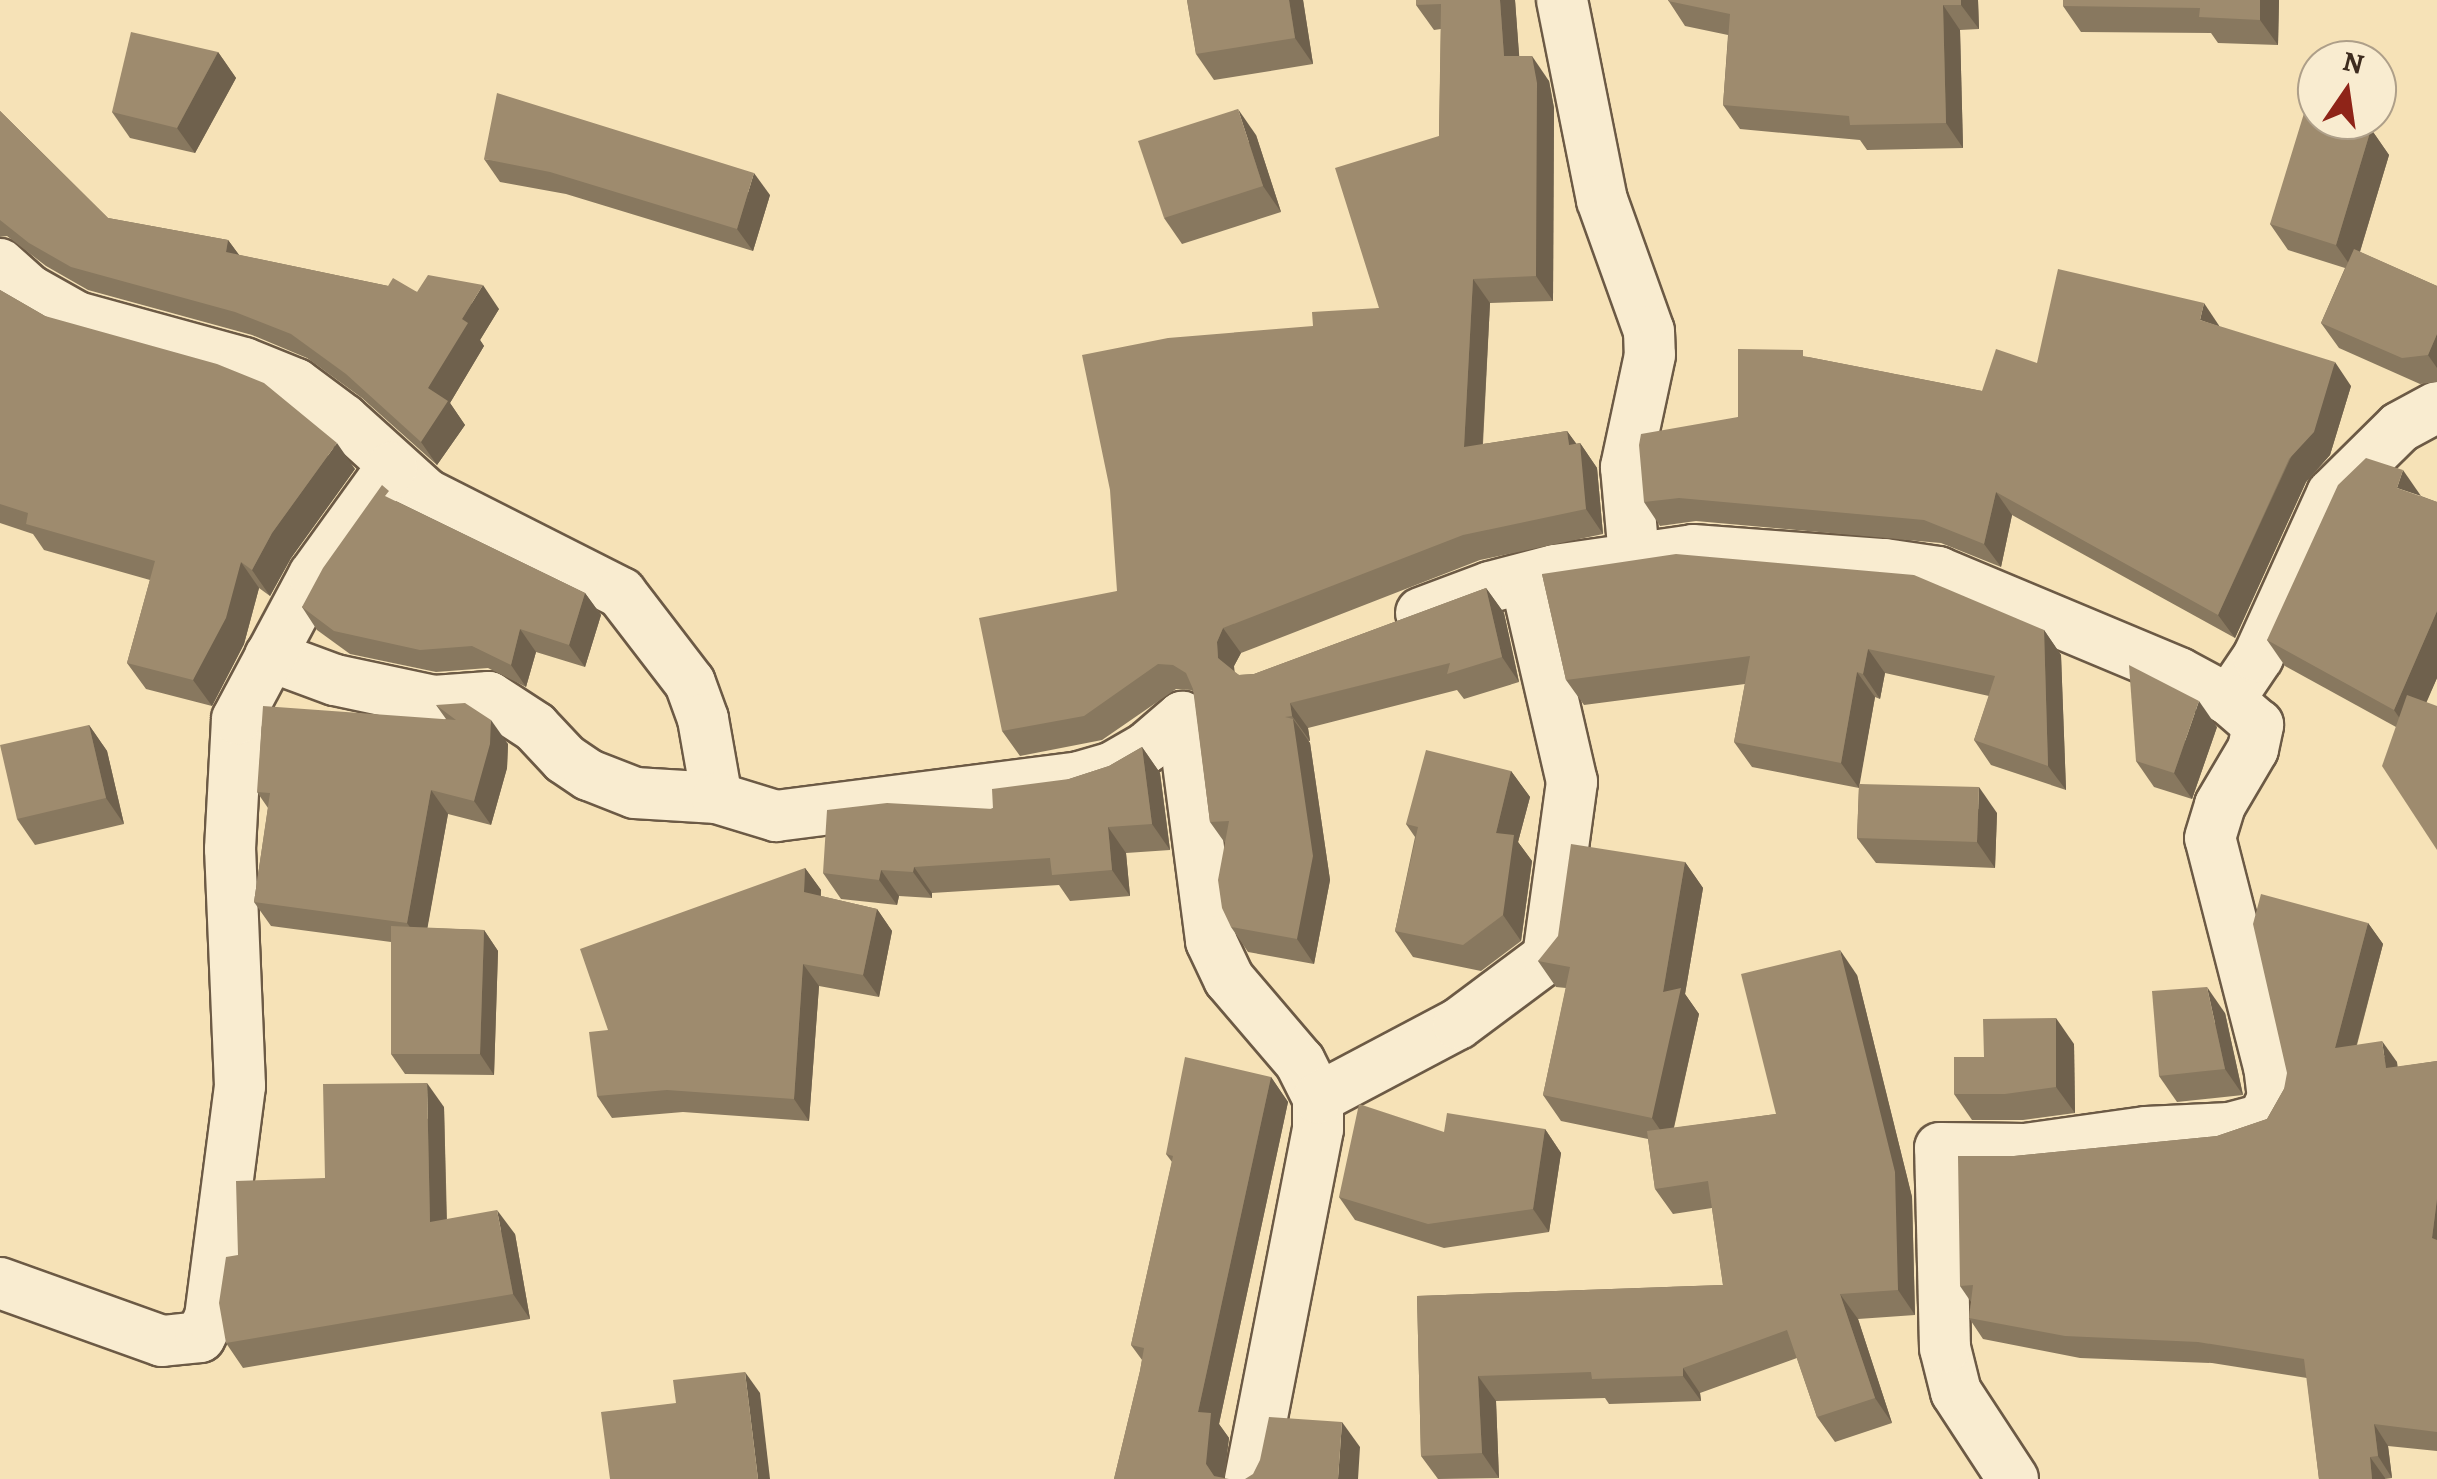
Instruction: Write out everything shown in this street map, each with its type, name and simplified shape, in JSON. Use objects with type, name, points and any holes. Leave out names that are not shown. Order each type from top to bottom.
[{"type":"street","points":[[1562,0],[1602,200],[1649,331],[1650,356],[1626,467],[1634,556]]},
{"type":"street","points":[[0,264],[29,290],[76,318],[244,363],[296,384],[343,419],[426,494],[621,592],[690,682],[703,719],[717,798]]},
{"type":"street","points":[[2229,700],[2258,657],[2332,494],[2362,459],[2400,426],[2437,407]]},
{"type":"street","points":[[0,1283],[162,1341],[185,1342],[200,1337],[210,1317],[240,1086],[230,786],[237,719],[314,575],[392,467]]},
{"type":"street","points":[[1384,626],[1525,578],[1634,556],[1692,550],[1938,572],[2179,674],[2229,700],[2258,725],[2253,749],[2220,804],[2210,838],[2270,1067],[2273,1098],[2263,1119],[2230,1128],[2146,1132],[2025,1149],[1940,1148],[1945,1348],[1956,1392],[2013,1479]]},
{"type":"street","points":[[1318,1098],[1458,1024],[1548,957],[1572,782],[1525,578]]},
{"type":"street","points":[[270,656],[335,680],[434,701],[490,697],[534,726],[565,759],[588,776],[635,793],[717,798],[776,816],[1079,777],[1113,767],[1146,748],[1182,717],[1211,941],[1229,979],[1300,1062],[1318,1098],[1318,1129],[1250,1479]]},
{"type":"building","points":[[1187,0],[1289,0],[1295,38],[1196,54]]},
{"type":"building","points":[[1416,0],[1500,0],[1504,56],[1532,56],[1537,83],[1536,276],[1473,279],[1464,447],[1567,431],[1569,445],[1580,443],[1586,509],[1463,535],[1223,628],[1217,642],[1218,658],[1239,675],[1254,674],[1486,588],[1502,657],[1447,674],[1450,663],[1290,703],[1292,716],[1285,717],[1293,719],[1313,856],[1297,939],[1231,927],[1222,908],[1218,880],[1229,821],[1210,822],[1193,689],[1186,673],[1173,665],[1158,664],[1084,716],[1002,731],[979,618],[1117,591],[1110,490],[1082,355],[1168,338],[1313,326],[1312,312],[1379,308],[1335,168],[1439,136],[1441,4],[1416,5]]},
{"type":"building","points":[[1668,0],[1961,0],[1961,5],[1943,5],[1946,123],[1850,125],[1849,116],[1723,105],[1730,14]]},
{"type":"building","points":[[2063,0],[2260,0],[2260,20],[2199,17],[2200,8],[2063,6]]},
{"type":"building","points":[[131,32],[218,52],[177,128],[112,112]]},
{"type":"building","points":[[497,93],[754,173],[737,229],[550,172],[484,159]]},
{"type":"building","points":[[1238,109],[1263,186],[1164,218],[1138,141]]},
{"type":"building","points":[[0,111],[108,218],[228,240],[226,252],[388,286],[393,278],[417,292],[428,275],[483,285],[462,319],[468,323],[428,388],[448,401],[421,442],[346,374],[291,334],[235,312],[71,267],[29,243],[0,220]]},
{"type":"building","points":[[2297,136],[2297,140],[2368,140],[2336,245],[2270,224]]},
{"type":"building","points":[[2354,249],[2437,286],[2437,334],[2428,355],[2402,358],[2321,323]]},
{"type":"building","points":[[2058,269],[2204,303],[2200,320],[2335,362],[2314,432],[2289,459],[2218,615],[1996,492],[1984,544],[1924,520],[1679,498],[1644,502],[1641,434],[1738,417],[1738,349],[1803,350],[1803,356],[1982,391],[1996,349],[2037,363]]},
{"type":"building","points":[[0,290],[45,316],[217,364],[264,383],[337,443],[272,533],[252,570],[241,562],[226,618],[193,680],[127,663],[155,561],[26,524],[28,513],[0,504]]},
{"type":"building","points":[[2366,458],[2403,470],[2397,488],[2437,502],[2437,611],[2394,710],[2267,640],[2338,485]]},
{"type":"building","points":[[382,485],[389,491],[385,496],[585,593],[569,645],[520,629],[511,665],[472,646],[420,650],[334,631],[302,607],[323,568]]},
{"type":"building","points":[[1676,554],[1914,575],[2044,630],[2048,766],[1974,740],[1995,676],[1868,649],[1863,674],[1857,672],[1841,763],[1734,742],[1750,656],[1566,680],[1542,574]]},
{"type":"building","points":[[2129,665],[2199,701],[2174,773],[2136,761]]},
{"type":"building","points":[[2407,695],[2437,706],[2437,850],[2382,766]]},
{"type":"building","points":[[465,703],[491,720],[490,744],[474,801],[431,790],[407,923],[254,902],[270,793],[257,792],[263,706],[456,720],[436,705]]},
{"type":"building","points":[[89,725],[106,798],[17,819],[0,745]]},
{"type":"building","points":[[1142,747],[1152,824],[1108,827],[1112,870],[1052,875],[1050,858],[914,867],[913,872],[881,870],[879,880],[823,873],[827,810],[887,803],[993,809],[992,789],[1069,779],[1109,766]]},
{"type":"building","points":[[1426,750],[1511,771],[1496,833],[1514,835],[1503,915],[1463,945],[1395,931],[1418,827],[1406,824]]},
{"type":"building","points":[[1859,784],[1979,787],[1977,842],[1857,838]]},
{"type":"building","points":[[1571,844],[1685,862],[1663,992],[1681,988],[1652,1118],[1543,1095],[1570,967],[1538,961],[1558,936]]},
{"type":"building","points":[[805,868],[804,892],[877,909],[863,975],[803,964],[794,1099],[667,1090],[597,1096],[589,1032],[608,1030],[580,949]]},
{"type":"building","points":[[2261,894],[2368,923],[2335,1048],[2382,1041],[2386,1068],[2437,1061],[2437,1199],[2432,1238],[2437,1240],[2437,1432],[2374,1424],[2378,1456],[2370,1457],[2372,1479],[2319,1479],[2304,1359],[2198,1342],[2065,1336],[1969,1318],[1973,1285],[1960,1286],[1958,1156],[2014,1156],[2217,1136],[2267,1119],[2284,1089],[2287,1073],[2253,924]]},
{"type":"building","points":[[391,926],[484,930],[480,1054],[391,1054]]},
{"type":"building","points":[[1840,950],[1895,1172],[1898,1290],[1840,1294],[1875,1398],[1817,1417],[1787,1330],[1683,1368],[1683,1376],[1592,1379],[1591,1372],[1478,1376],[1482,1453],[1421,1456],[1417,1296],[1723,1285],[1708,1181],[1655,1189],[1647,1131],[1776,1114],[1741,974]]},
{"type":"building","points":[[2207,987],[2225,1069],[2159,1076],[2152,991]]},
{"type":"building","points":[[2056,1018],[2056,1087],[2005,1094],[1954,1094],[1954,1057],[1984,1057],[1983,1019]]},
{"type":"building","points":[[1185,1057],[1271,1077],[1198,1412],[1211,1413],[1206,1464],[1214,1476],[1229,1479],[1114,1479],[1144,1348],[1131,1345],[1173,1156],[1166,1154]]},
{"type":"building","points":[[427,1083],[430,1222],[497,1210],[513,1294],[226,1343],[219,1303],[226,1257],[238,1255],[236,1181],[325,1178],[323,1084]]},
{"type":"building","points":[[1359,1104],[1444,1132],[1447,1113],[1545,1129],[1533,1209],[1428,1224],[1339,1197]]},
{"type":"building","points":[[745,1372],[758,1479],[610,1479],[601,1412],[676,1403],[673,1380]]},
{"type":"building","points":[[1269,1417],[1342,1422],[1338,1479],[1245,1479],[1253,1474],[1260,1460]]}]
